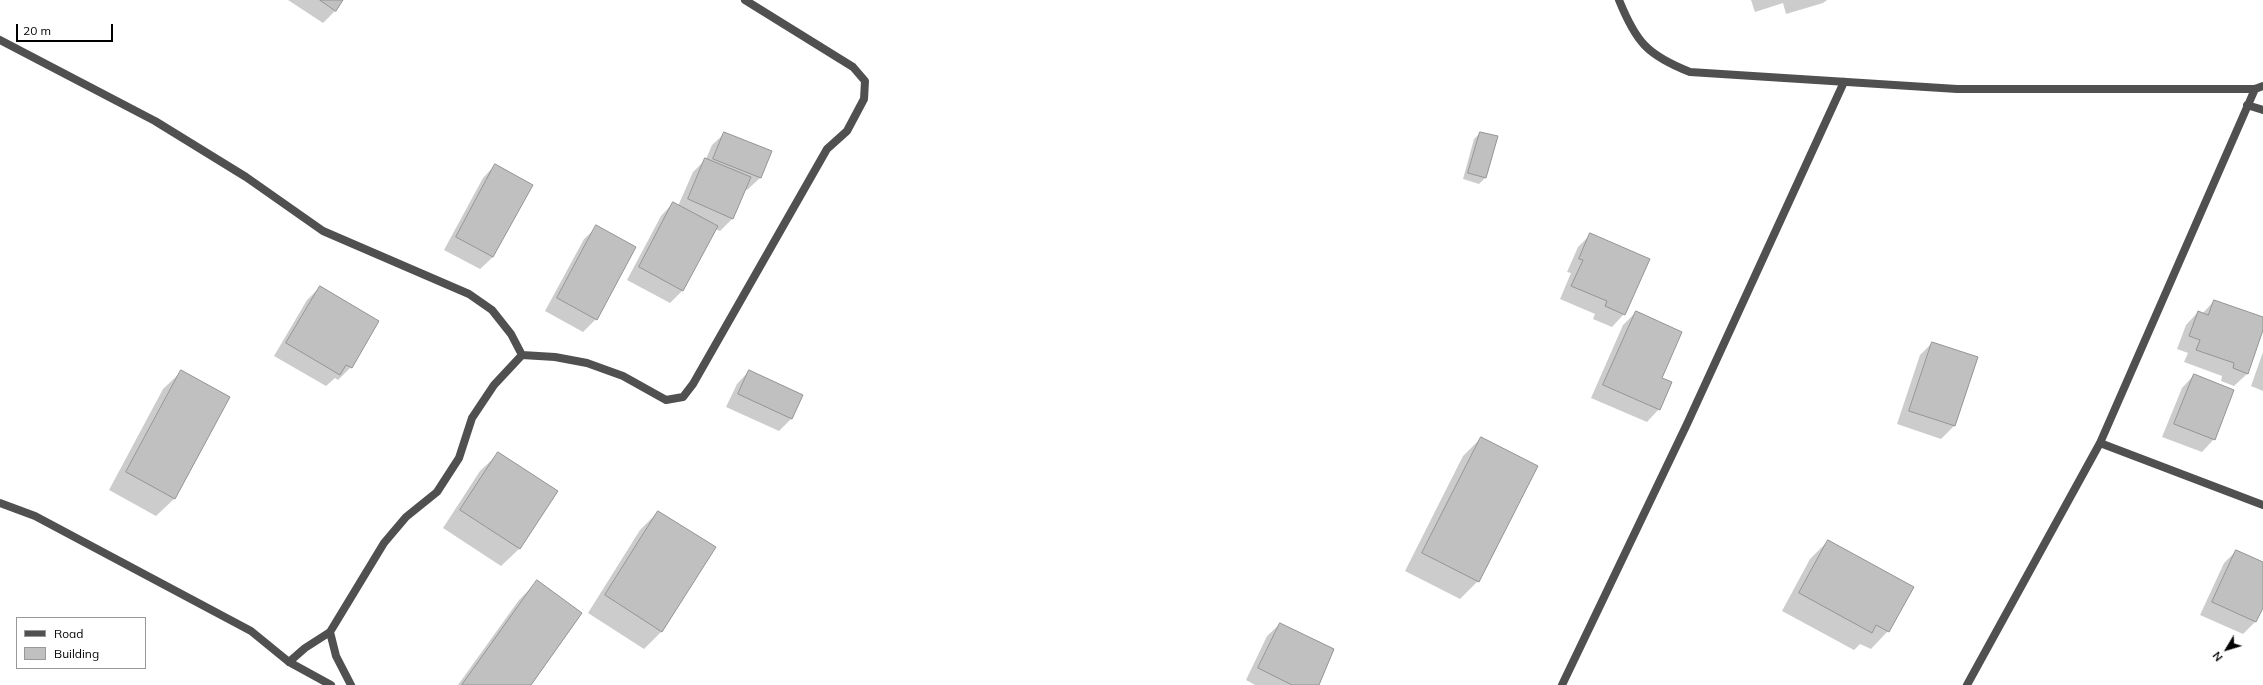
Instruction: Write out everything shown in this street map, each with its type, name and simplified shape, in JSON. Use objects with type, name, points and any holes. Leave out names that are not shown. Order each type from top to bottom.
[{"type":"street","points":[[522,355],[555,357],[587,363],[623,376],[666,400],[683,397],[693,384],[827,149],[847,131],[864,99],[865,81],[853,67],[745,0]]},
{"type":"street","points":[[1619,0],[1636,37],[1645,47],[1665,62],[1690,72],[1957,89],[2259,88]]},
{"type":"street","points":[[0,40],[155,121],[246,177],[323,231],[469,294],[492,310],[511,334],[522,355]]},
{"type":"street","points":[[1562,685],[1687,424],[1844,82]]},
{"type":"street","points":[[1967,685],[2100,443],[2247,105],[2259,88]]},
{"type":"street","points":[[2247,105],[2263,110]]},
{"type":"street","points":[[289,662],[304,648],[330,632],[384,543],[406,517],[437,492],[459,458],[472,418],[494,385],[522,355]]},
{"type":"street","points":[[2100,443],[2263,505]]},
{"type":"street","points":[[0,503],[35,516],[251,631],[289,662],[331,685]]},
{"type":"street","points":[[330,632],[336,656],[351,685]]},
{"type":"building","points":[[320,0],[343,0],[336,11]]},
{"type":"building","points":[[724,132],[772,151],[761,178],[713,159]]},
{"type":"building","points":[[1480,132],[1498,136],[1486,178],[1468,173]]},
{"type":"building","points":[[705,158],[751,177],[733,219],[688,199]]},
{"type":"building","points":[[495,164],[533,185],[493,257],[456,237]]},
{"type":"building","points":[[673,202],[718,226],[683,291],[639,267]]},
{"type":"building","points":[[596,225],[636,247],[597,320],[557,298]]},
{"type":"building","points":[[1590,233],[1650,259],[1625,315],[1605,306],[1607,301],[1571,286],[1583,260],[1579,259]]},
{"type":"building","points":[[320,286],[379,321],[352,368],[346,365],[340,375],[286,343]]},
{"type":"building","points":[[2214,300],[2263,317],[2263,330],[2248,374],[2233,368],[2234,363],[2196,350],[2200,340],[2189,336],[2198,311],[2208,315]]},
{"type":"building","points":[[1636,311],[1682,332],[1662,378],[1672,382],[1660,410],[1603,385]]},
{"type":"building","points":[[1932,342],[1978,357],[1955,426],[1909,411]]},
{"type":"building","points":[[181,370],[230,397],[175,499],[126,472]]},
{"type":"building","points":[[749,370],[803,395],[792,419],[738,394]]},
{"type":"building","points":[[2194,374],[2234,390],[2215,440],[2174,424]]},
{"type":"building","points":[[1481,437],[1538,466],[1479,582],[1422,553]]},
{"type":"building","points":[[498,452],[558,491],[520,549],[460,510]]},
{"type":"building","points":[[658,511],[716,547],[662,632],[605,595]]},
{"type":"building","points":[[1828,540],[1914,587],[1889,632],[1876,625],[1872,633],[1799,593]]},
{"type":"building","points":[[2236,550],[2263,562],[2263,608],[2256,622],[2212,602]]},
{"type":"building","points":[[537,580],[582,613],[531,685],[462,685]]},
{"type":"building","points":[[1280,623],[1334,649],[1319,685],[1292,685],[1258,668]]}]
